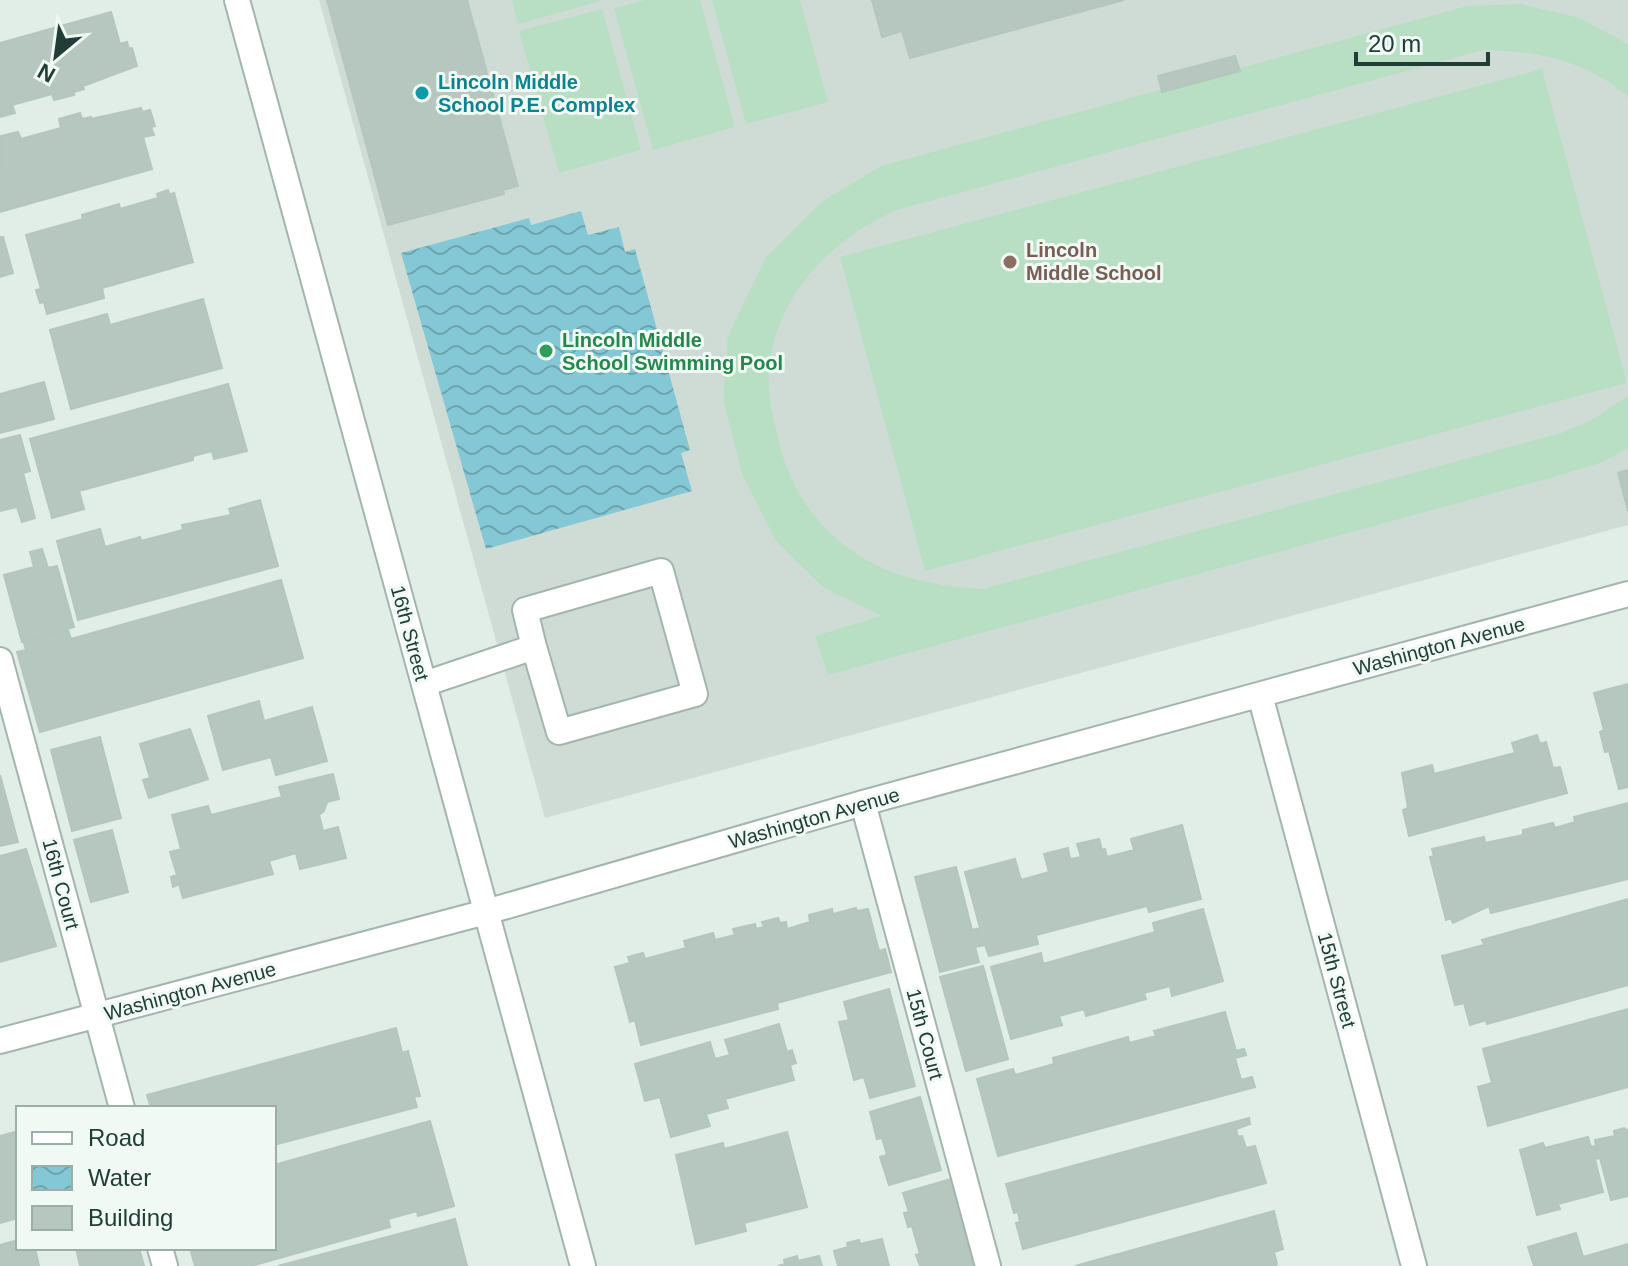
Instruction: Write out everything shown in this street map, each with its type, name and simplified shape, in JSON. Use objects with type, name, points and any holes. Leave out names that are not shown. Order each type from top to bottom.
[{"type":"street","name":"16th Street","points":[[237,0],[583,1266]]},
{"type":"street","points":[[661,571],[695,694],[559,732],[534,647],[525,610],[661,571]]},
{"type":"street","name":"Washington Avenue","points":[[0,1041],[486,912],[863,803],[1628,594]]},
{"type":"street","points":[[424,684],[534,647]]},
{"type":"street","name":"16th Court","points":[[0,660],[121,1106]]},
{"type":"street","name":"15th Street","points":[[1260,695],[1414,1266]]},
{"type":"street","name":"15th Court","points":[[863,803],[988,1266]]},
{"type":"shaded area","name":"Lincoln Middle School","points":[[319,0],[1628,0],[1628,525],[545,818]]},
{"type":"green space","points":[[512,0],[600,0],[601,1],[518,24]]},
{"type":"green space","points":[[645,0],[700,0],[735,127],[653,150],[614,8]]},
{"type":"green space","points":[[712,0],[800,0],[828,102],[746,124]]},
{"type":"green space","points":[[1521,4],[1580,18],[1628,44],[1628,97],[1596,74],[1560,60],[1483,50],[897,210],[873,222],[830,253],[796,293],[783,316],[769,368],[769,393],[781,449],[791,477],[806,504],[825,527],[852,551],[905,576],[943,585],[983,589],[1561,433],[1590,421],[1628,396],[1628,448],[1603,462],[1564,474],[828,675],[815,636],[881,616],[824,588],[776,541],[743,477],[723,399],[728,336],[766,257],[820,203],[881,166],[1467,6]]},
{"type":"green space","points":[[602,9],[641,150],[559,173],[519,31]]},
{"type":"green space","points":[[1542,69],[1627,383],[925,571],[840,257]]},
{"type":"water","name":"Lincoln Middle School Swimming Pool","points":[[581,211],[588,235],[619,227],[625,252],[635,249],[690,450],[681,453],[692,491],[486,549],[401,253],[529,218],[531,225]]},
{"type":"building","name":"Lincoln Middle School P.E. Complex","points":[[327,0],[467,0],[518,186],[503,190],[504,194],[388,225]]},
{"type":"building","points":[[872,0],[1124,0],[910,58],[902,31],[882,37]]},
{"type":"building","points":[[111,12],[120,44],[127,42],[129,49],[132,48],[137,66],[83,86],[84,89],[74,92],[74,95],[54,100],[52,94],[12,105],[15,113],[0,117],[0,43]]},
{"type":"building","points":[[1235,56],[1240,71],[1162,92],[1158,76]]},
{"type":"building","points":[[141,108],[142,112],[150,110],[155,126],[151,127],[154,135],[143,137],[152,169],[0,212],[1,136],[18,132],[21,139],[61,128],[59,119],[80,113],[82,119],[91,119]]},
{"type":"building","points":[[168,190],[170,195],[174,193],[193,262],[102,288],[104,298],[47,314],[36,290],[41,289],[26,235],[83,219],[82,215],[119,204],[120,209],[158,198],[157,194]]},
{"type":"building","points":[[0,237],[3,237],[13,273],[0,277]]},
{"type":"building","points":[[203,299],[222,368],[71,409],[50,330],[107,314],[110,325]]},
{"type":"building","points":[[44,382],[54,419],[0,433],[0,394]]},
{"type":"building","points":[[228,384],[247,451],[214,459],[212,451],[193,456],[193,460],[79,491],[84,509],[52,518],[30,439]]},
{"type":"building","points":[[20,435],[30,471],[23,473],[35,518],[22,522],[17,507],[0,511],[0,440]]},
{"type":"building","points":[[1628,470],[1628,511],[1618,473]]},
{"type":"building","points":[[260,500],[278,566],[78,620],[57,541],[100,529],[105,547],[140,537],[141,541],[183,530],[182,525],[231,515],[229,509]]},
{"type":"building","points":[[42,549],[48,568],[57,566],[74,627],[22,642],[4,575],[34,567],[30,552]]},
{"type":"building","points":[[281,580],[303,658],[40,732],[17,652],[26,650],[24,643],[68,630],[71,639]]},
{"type":"building","points":[[1628,684],[1628,787],[1619,789],[1609,751],[1605,752],[1600,732],[1604,730],[1594,693]]},
{"type":"building","points":[[259,701],[264,721],[312,707],[327,761],[276,775],[271,757],[223,770],[208,716]]},
{"type":"building","points":[[190,729],[208,779],[149,798],[143,780],[150,778],[140,744]]},
{"type":"building","points":[[1537,735],[1540,744],[1546,742],[1553,768],[1560,767],[1567,793],[1409,836],[1403,810],[1408,808],[1402,773],[1432,765],[1434,774],[1515,753],[1512,743]]},
{"type":"building","points":[[100,737],[121,818],[72,831],[51,750]]},
{"type":"building","points":[[333,774],[339,799],[327,802],[319,815],[323,831],[338,827],[346,858],[300,869],[296,853],[269,861],[273,874],[183,898],[179,884],[173,887],[171,877],[177,875],[170,852],[181,849],[172,815],[208,806],[211,815],[282,797],[279,787]]},
{"type":"building","points":[[0,775],[18,842],[0,846]]},
{"type":"building","points":[[1628,803],[1628,879],[1491,913],[1489,906],[1453,923],[1451,918],[1446,920],[1430,857],[1434,856],[1432,849],[1484,837],[1485,843],[1523,835],[1523,830],[1553,823],[1555,828],[1575,822],[1574,817]]},
{"type":"building","points":[[1182,825],[1201,899],[1149,912],[1147,906],[1036,935],[1038,944],[989,956],[985,945],[980,946],[976,929],[980,928],[965,872],[1015,859],[1021,880],[1049,872],[1044,854],[1068,848],[1070,859],[1081,857],[1077,844],[1099,839],[1107,857],[1134,850],[1131,839]]},
{"type":"building","points":[[112,830],[128,892],[91,902],[74,840]]},
{"type":"building","points":[[26,849],[56,946],[0,962],[0,856]]},
{"type":"building","points":[[956,867],[972,930],[976,929],[980,946],[975,947],[979,962],[940,972],[915,877]]},
{"type":"building","points":[[1628,899],[1628,985],[1487,1024],[1486,1020],[1470,1025],[1464,1003],[1455,1005],[1442,956],[1484,945],[1482,940]]},
{"type":"building","points":[[856,908],[857,911],[868,909],[879,951],[885,949],[891,972],[777,1003],[778,1009],[641,1045],[635,1020],[630,1022],[615,967],[630,963],[628,957],[643,953],[645,959],[686,948],[684,941],[713,933],[715,940],[735,935],[733,929],[755,924],[756,929],[764,927],[762,922],[778,918],[780,923],[786,922],[787,929],[810,922],[809,915],[832,909],[833,914]]},
{"type":"building","points":[[1203,909],[1223,981],[1172,996],[1170,986],[1144,993],[1146,999],[1086,1016],[1084,1009],[1059,1016],[1062,1025],[1011,1039],[991,967],[1041,953],[1043,964],[1155,932],[1153,923]]},
{"type":"building","points":[[983,966],[1008,1059],[966,1071],[940,977]]},
{"type":"building","points":[[889,989],[915,1086],[870,1098],[864,1077],[854,1080],[839,1022],[849,1020],[844,1002]]},
{"type":"building","points":[[1628,1009],[1628,1087],[1488,1126],[1478,1087],[1492,1083],[1483,1049]]},
{"type":"building","points":[[1225,1012],[1236,1051],[1244,1049],[1246,1055],[1235,1058],[1241,1080],[1252,1077],[1255,1087],[998,1156],[977,1079],[1013,1069],[1015,1075],[1054,1064],[1053,1058],[1128,1037],[1129,1043],[1156,1036],[1154,1031]]},
{"type":"building","points":[[779,1024],[787,1052],[792,1050],[796,1063],[790,1065],[794,1080],[725,1099],[728,1108],[706,1114],[710,1126],[671,1137],[660,1097],[645,1101],[635,1064],[710,1042],[715,1059],[730,1055],[725,1040]]},
{"type":"building","points":[[396,1028],[402,1053],[408,1051],[420,1096],[414,1097],[417,1107],[276,1144],[276,1106],[150,1106],[147,1095]]},
{"type":"building","points":[[920,1097],[941,1170],[889,1185],[880,1157],[887,1155],[882,1138],[877,1139],[870,1112]]},
{"type":"building","points":[[1249,1118],[1250,1124],[1236,1129],[1238,1137],[1242,1136],[1246,1148],[1255,1146],[1266,1183],[1023,1249],[1016,1223],[1020,1222],[1018,1212],[1014,1213],[1006,1184]]},
{"type":"building","points":[[430,1121],[454,1206],[418,1216],[417,1211],[388,1219],[390,1227],[251,1266],[195,1266],[191,1250],[276,1250],[276,1164]]},
{"type":"building","points":[[1624,1128],[1628,1131],[1628,1196],[1611,1200],[1600,1158],[1595,1159],[1603,1192],[1558,1204],[1560,1209],[1537,1215],[1520,1150],[1543,1143],[1545,1148],[1588,1137],[1591,1147],[1596,1146],[1595,1140],[1615,1136],[1614,1131]]},
{"type":"building","points":[[16,1132],[16,1219],[0,1223],[0,1136]]},
{"type":"building","points":[[787,1132],[807,1207],[744,1223],[746,1231],[696,1244],[676,1155],[723,1143],[724,1149]]},
{"type":"building","points":[[951,1179],[976,1266],[920,1266],[912,1226],[908,1227],[904,1213],[909,1212],[903,1193]]},
{"type":"building","points":[[1274,1211],[1283,1249],[1274,1252],[1275,1266],[1075,1266]]},
{"type":"building","points":[[455,1219],[467,1266],[278,1266]]},
{"type":"building","points":[[1576,1233],[1583,1257],[1628,1244],[1628,1266],[1534,1266],[1528,1247]]},
{"type":"building","points":[[882,1239],[889,1266],[838,1266],[834,1251],[848,1247],[847,1243],[859,1240],[860,1244]]},
{"type":"building","points":[[16,1241],[16,1250],[35,1250],[39,1266],[0,1266],[0,1245]]},
{"type":"building","points":[[76,1250],[140,1250],[144,1266],[80,1266]]},
{"type":"building","points":[[797,1256],[798,1261],[819,1256],[822,1266],[778,1266],[785,1264],[784,1260]]},
{"type":"place","name":"Lincoln Middle School P.E. Complex","points":[[422,93]]},
{"type":"place","name":"Lincoln Middle School","points":[[1010,262]]},
{"type":"place","name":"Lincoln Middle School Swimming Pool","points":[[546,351]]}]
